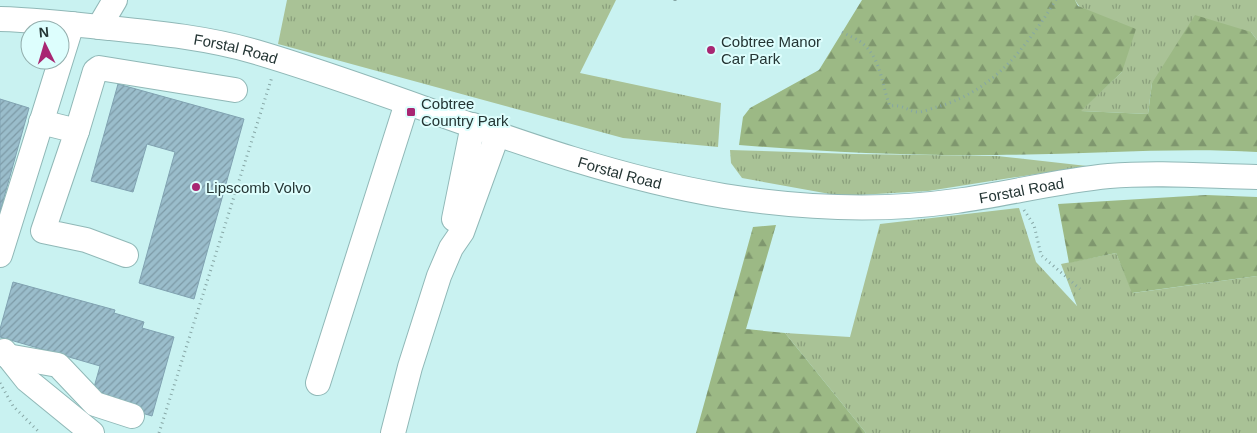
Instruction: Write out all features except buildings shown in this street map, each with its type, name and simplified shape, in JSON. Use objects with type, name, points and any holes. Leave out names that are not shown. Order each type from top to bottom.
[{"type":"street","points":[[99,27],[111,1]]},
{"type":"street","name":"Forstal Road","points":[[0,19],[168,34],[254,52],[594,165],[666,184],[780,205],[826,207],[956,201],[1012,190],[1112,176],[1175,174],[1257,178]]},
{"type":"street","points":[[0,255],[72,24]]},
{"type":"street","points":[[126,254],[86,240],[43,231],[77,131],[94,71],[99,68],[235,90]]},
{"type":"street","points":[[318,383],[407,103]]},
{"type":"street","points":[[41,122],[77,131]]},
{"type":"street","points":[[451,248],[452,228],[474,125]]},
{"type":"street","points":[[393,433],[410,367],[439,276],[451,248],[462,232],[498,133]]},
{"type":"street","points":[[4,351],[58,365],[95,404],[132,416]]},
{"type":"street","points":[[4,351],[27,380],[92,433]]},
{"type":"path","points":[[842,32],[863,44],[879,65],[882,88],[890,106],[900,105],[919,112],[949,104],[998,76],[1033,36],[1056,0]]},
{"type":"path","points":[[159,433],[277,60]]},
{"type":"path","points":[[1012,190],[1034,224],[1042,255],[1080,289]]},
{"type":"path","points":[[0,383],[12,406],[40,433]]},
{"type":"green space","points":[[287,0],[616,0],[580,73],[721,103],[718,147],[623,138],[278,44]]},
{"type":"green space","points":[[862,0],[1075,0],[1078,6],[1136,29],[1122,72],[1081,111],[1148,114],[1152,83],[1195,15],[1251,32],[1257,40],[1257,152],[1192,150],[1029,155],[932,155],[835,152],[739,145],[743,117],[750,108],[819,70]]},
{"type":"green space","points":[[1075,0],[1257,0],[1257,40],[1251,32],[1152,83],[1148,114],[1080,111],[1122,72]]},
{"type":"green space","points":[[730,150],[997,156],[1087,166],[928,191],[841,196],[742,178],[731,163]]},
{"type":"green space","points":[[1206,195],[1257,197],[1257,276],[1132,293],[1116,253],[1069,263],[1058,204]]},
{"type":"green space","points":[[1019,208],[1036,262],[1077,306],[1061,264],[1116,253],[1133,293],[1257,276],[1257,433],[866,433],[785,333],[850,337],[880,224]]},
{"type":"green space","points":[[776,225],[746,329],[785,333],[866,433],[696,433],[753,227]]},
{"type":"place","name":"Cobtree Manor Car Park","points":[[711,50]]},
{"type":"place","name":"Cobtree Country Park","points":[[411,112]]},
{"type":"place","name":"Lipscomb Volvo","points":[[196,187]]}]
